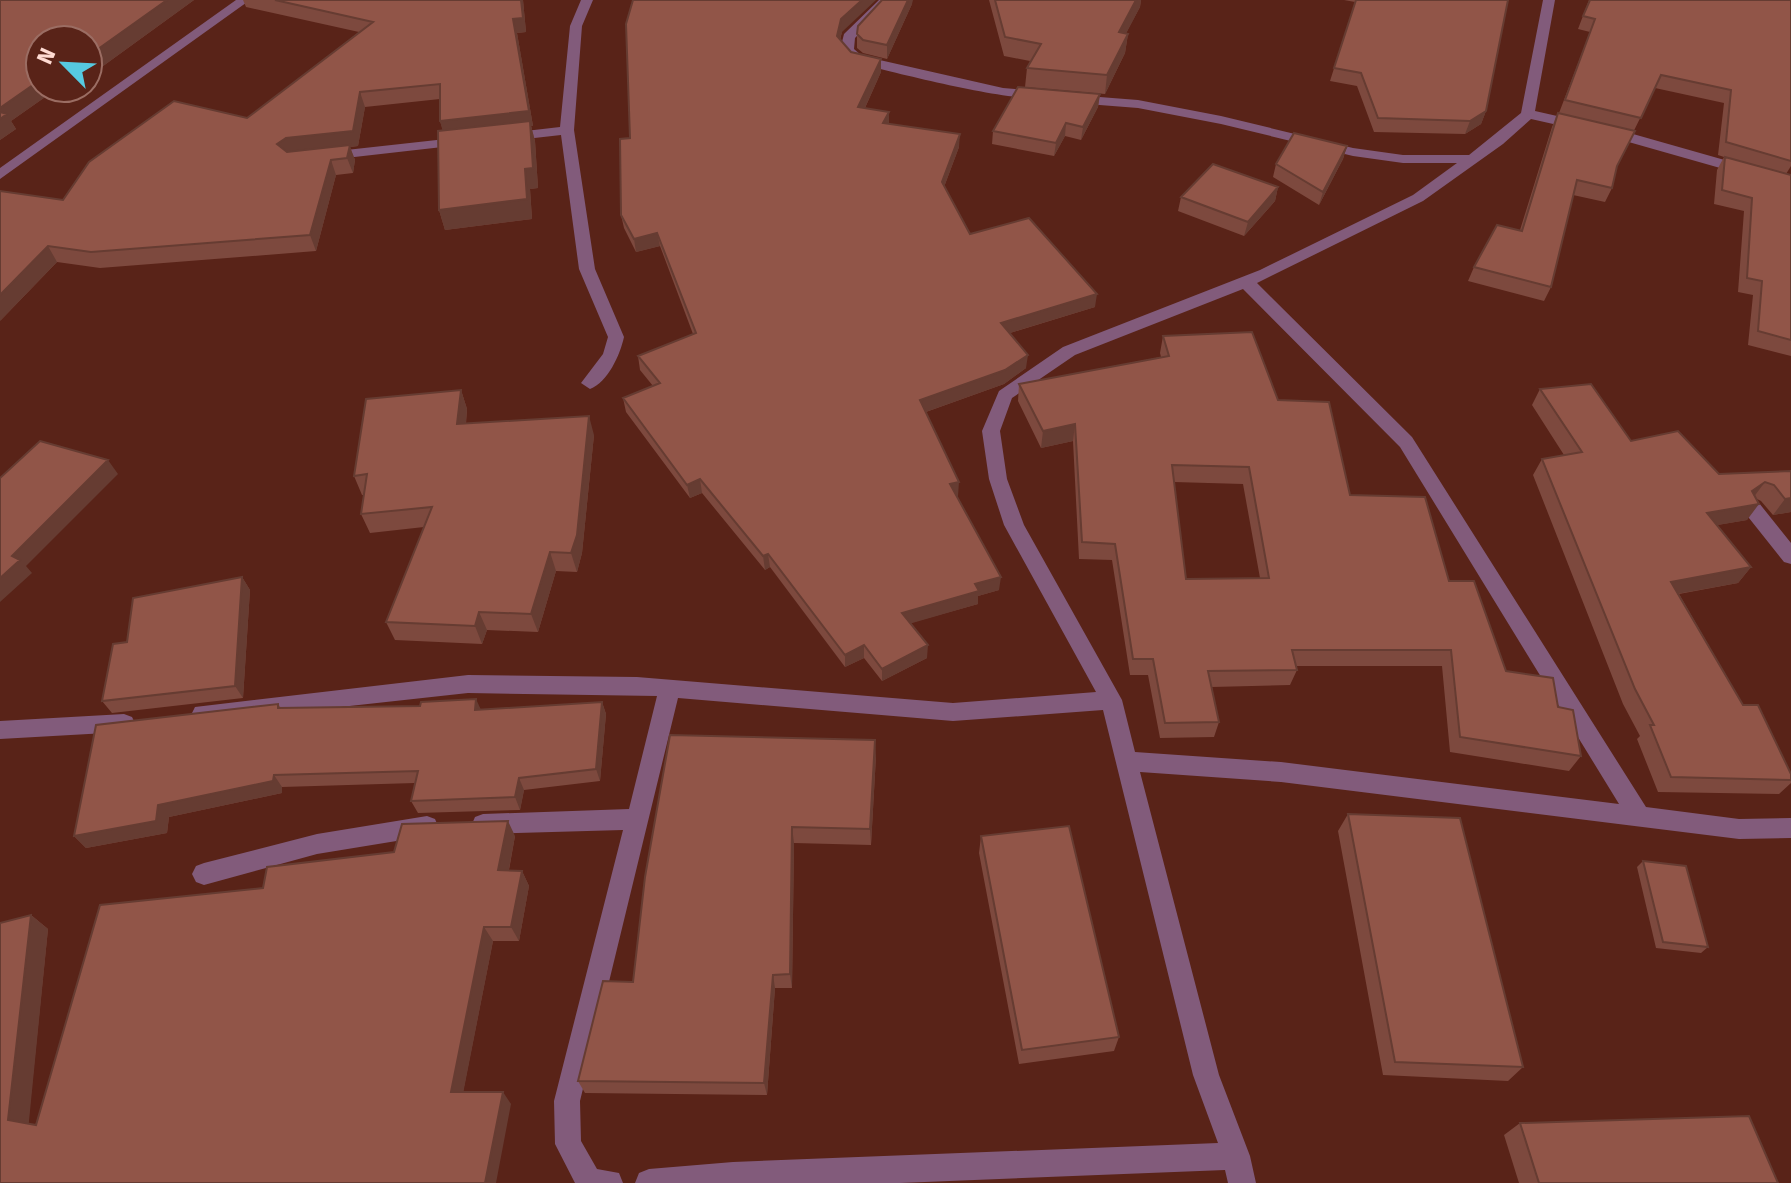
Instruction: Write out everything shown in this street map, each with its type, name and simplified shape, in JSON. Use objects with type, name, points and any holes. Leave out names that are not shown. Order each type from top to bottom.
[{"type":"street","points":[[0,175],[244,0]]},
{"type":"street","points":[[587,0],[576,26],[567,130],[587,269],[616,337],[611,355],[590,383]]},
{"type":"street","points":[[886,0],[849,37],[847,50],[857,59],[1003,92],[1138,104],[1353,152],[1403,159],[1472,159]]},
{"type":"street","points":[[1242,1183],[1236,1156],[1206,1075],[1111,700],[1014,525],[998,479],[991,431],[1005,395],[1069,351],[1246,282],[1418,198],[1472,159],[1528,114],[1549,0]]},
{"type":"street","points":[[1528,114],[1614,133],[1791,184]]},
{"type":"street","points":[[308,158],[567,130]]},
{"type":"street","points":[[1246,282],[1406,442],[1639,816]]},
{"type":"street","points":[[1752,508],[1791,557]]},
{"type":"street","points":[[188,715],[468,684],[670,689],[953,712],[1111,700]]},
{"type":"street","points":[[609,1183],[589,1182],[568,1144],[567,1101],[670,689]]},
{"type":"street","points":[[0,730],[142,721]]},
{"type":"street","points":[[1126,761],[1281,772],[1739,829],[1791,828]]},
{"type":"street","points":[[204,874],[317,844],[412,826],[636,819]]},
{"type":"street","points":[[649,1183],[748,1175],[1236,1156]]},
{"type":"building","points":[[0,0],[167,0],[104,45],[104,24],[24,24],[24,91],[0,108]]},
{"type":"building","points":[[275,0],[521,0],[523,18],[513,19],[529,111],[440,121],[440,84],[360,92],[353,131],[286,138],[277,144],[287,152],[350,145],[347,158],[331,160],[310,235],[91,252],[48,246],[0,295],[0,191],[63,200],[89,162],[174,101],[247,118],[373,22]]},
{"type":"building","points":[[633,0],[862,0],[841,19],[837,36],[851,52],[881,59],[858,107],[889,112],[883,123],[960,134],[942,182],[970,234],[1029,218],[1097,294],[1001,323],[1028,355],[1005,370],[920,400],[959,482],[950,484],[1001,577],[975,584],[979,591],[902,613],[928,645],[882,669],[864,645],[845,655],[768,554],[763,556],[700,479],[687,485],[623,398],[660,383],[638,356],[696,333],[657,233],[634,239],[621,215],[620,139],[630,138],[626,24]]},
{"type":"building","points":[[882,0],[908,0],[887,45],[863,40],[857,34],[858,26]]},
{"type":"building","points":[[995,0],[1136,0],[1119,32],[1128,34],[1107,75],[1027,68],[1041,44],[1005,37]]},
{"type":"building","points":[[1356,0],[1508,0],[1486,111],[1470,121],[1378,118],[1361,73],[1334,68]]},
{"type":"building","points":[[1590,0],[1791,0],[1791,161],[1726,142],[1731,90],[1661,75],[1641,118],[1565,100],[1595,19],[1583,16]]},
{"type":"building","points":[[1018,87],[1100,94],[1083,127],[1066,123],[1056,143],[993,131]]},
{"type":"building","points":[[1558,113],[1635,131],[1617,166],[1612,188],[1577,180],[1551,287],[1474,267],[1497,225],[1522,231]]},
{"type":"building","points":[[530,121],[533,168],[525,169],[527,199],[439,210],[438,131]]},
{"type":"building","points":[[1294,133],[1347,146],[1323,192],[1276,164]]},
{"type":"building","points":[[1725,157],[1791,175],[1791,340],[1758,331],[1762,281],[1747,278],[1752,198],[1722,190]]},
{"type":"building","points":[[1213,164],[1278,187],[1248,222],[1181,197]]},
{"type":"building","points":[[1252,332],[1278,400],[1329,402],[1350,495],[1425,497],[1449,581],[1474,581],[1506,671],[1553,678],[1558,707],[1573,710],[1581,756],[1460,737],[1451,650],[1292,650],[1297,670],[1208,671],[1219,722],[1165,723],[1153,659],[1133,659],[1115,544],[1082,542],[1075,424],[1043,431],[1019,384],[1169,356],[1163,336]],"holes":[[[1172,465],[1249,467],[1269,578],[1186,579]]]},
{"type":"building","points":[[1591,384],[1631,441],[1678,431],[1719,474],[1791,471],[1791,498],[1785,499],[1774,485],[1765,482],[1752,491],[1759,504],[1707,513],[1751,567],[1671,582],[1743,705],[1758,705],[1791,774],[1791,780],[1671,777],[1650,725],[1654,725],[1635,689],[1542,459],[1582,452],[1540,389]]},
{"type":"building","points":[[461,390],[457,424],[589,416],[577,535],[571,553],[550,552],[531,614],[479,612],[475,626],[386,622],[432,507],[361,514],[367,474],[354,476],[366,399]]},
{"type":"building","points":[[40,441],[108,460],[12,556],[20,560],[0,578],[0,478]]},
{"type":"building","points":[[242,577],[235,686],[102,701],[113,644],[127,642],[133,598]]},
{"type":"building","points":[[476,699],[475,710],[602,702],[596,769],[519,778],[515,797],[411,801],[418,771],[274,775],[273,781],[158,805],[156,821],[74,836],[96,725],[278,704],[278,708],[420,706],[421,702]]},
{"type":"building","points":[[670,735],[875,740],[870,829],[792,827],[790,974],[773,975],[764,1083],[578,1081],[603,981],[633,982],[645,877]]},
{"type":"building","points":[[1348,814],[1460,818],[1523,1067],[1395,1062]]},
{"type":"building","points":[[508,821],[498,870],[522,871],[511,927],[484,927],[451,1092],[503,1092],[485,1183],[0,1183],[0,923],[31,915],[8,1120],[36,1125],[100,905],[263,888],[267,867],[394,852],[402,824]]},
{"type":"building","points":[[1069,826],[1119,1037],[1022,1050],[981,836]]},
{"type":"building","points":[[1643,861],[1686,866],[1708,947],[1663,942]]},
{"type":"building","points":[[1749,1116],[1778,1183],[1539,1183],[1520,1123]]}]
